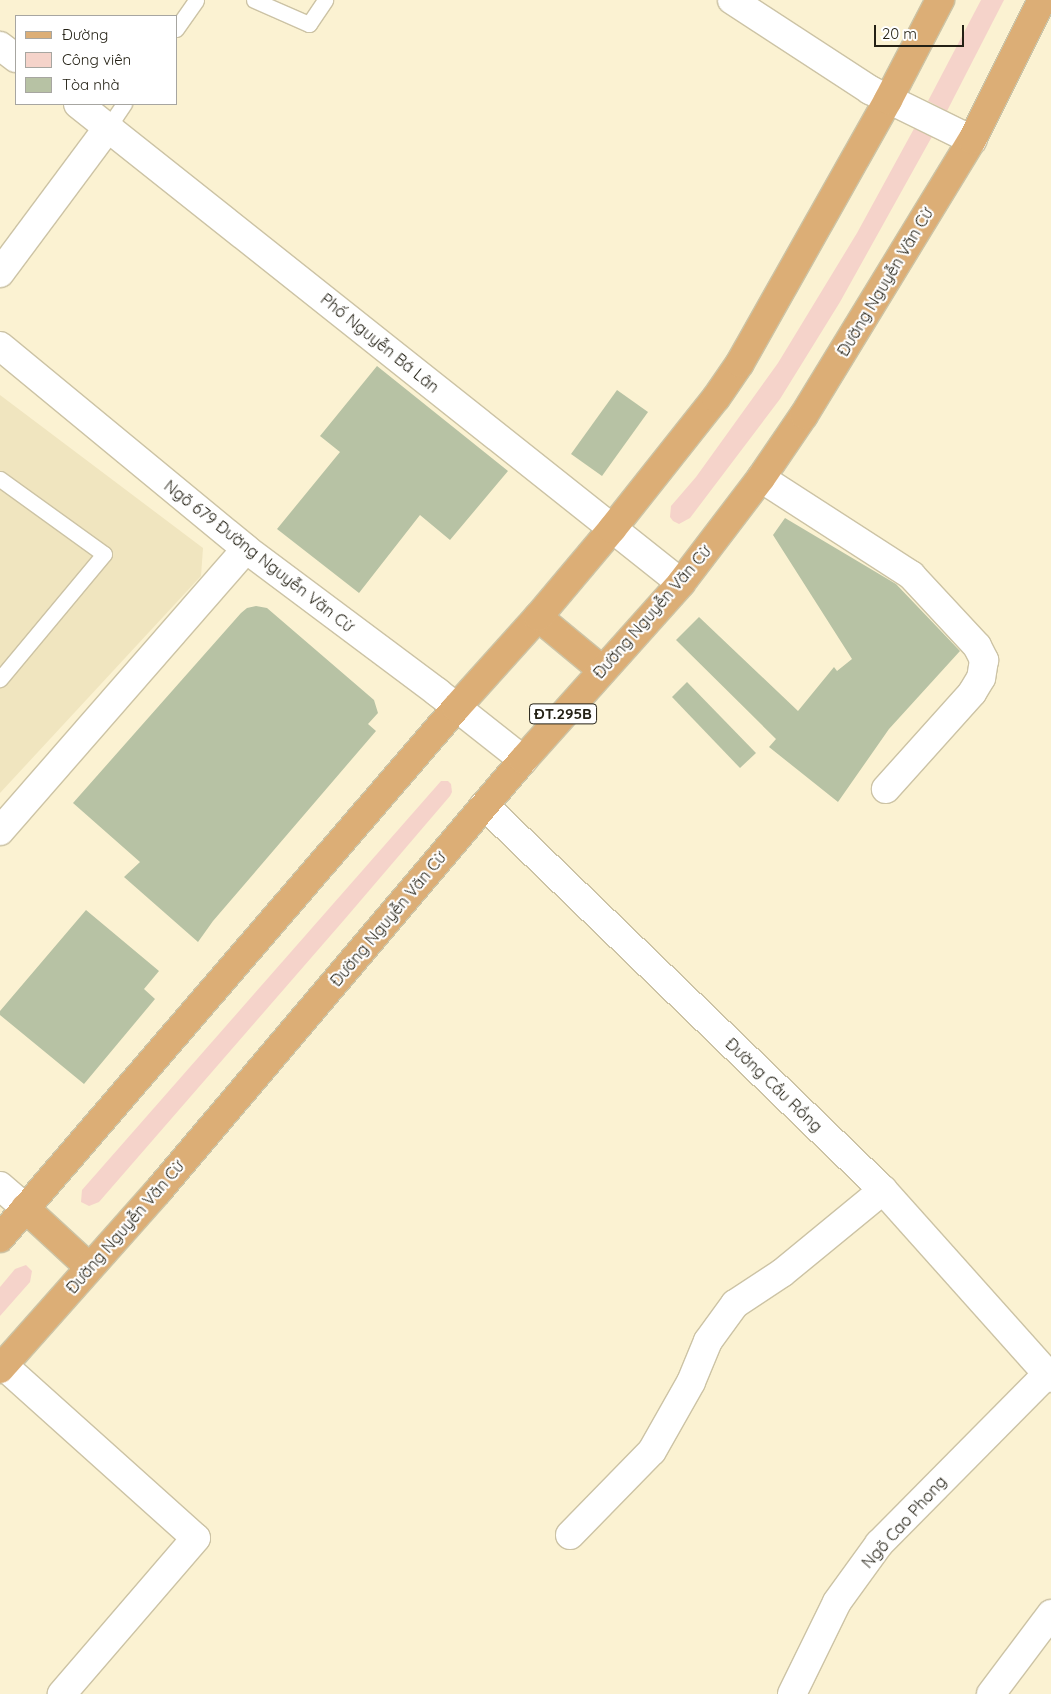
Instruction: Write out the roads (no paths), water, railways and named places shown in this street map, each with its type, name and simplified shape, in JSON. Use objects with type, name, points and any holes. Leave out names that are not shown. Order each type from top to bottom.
[{"type":"main road","points":[[0,1238],[456,708],[538,617],[612,529],[716,398],[740,363],[888,100],[940,0]]},
{"type":"main road","name":"Đường Nguyễn Văn Cừ","points":[[2,1367],[158,1191],[484,805],[681,583],[761,478],[804,415],[972,140],[1042,0]]},
{"type":"main road","points":[[538,617],[602,670]]},
{"type":"main road","points":[[25,1208],[89,1268]]},
{"type":"street","points":[[732,0],[888,100],[972,140]]},
{"type":"street","points":[[0,46],[15,57]]},
{"type":"street","name":"Phố Nguyễn Bá Lân","points":[[79,105],[109,126],[681,583]]},
{"type":"street","points":[[0,273],[109,126]]},
{"type":"street","name":"Ngõ 679 Đường Nguyễn Văn Cừ","points":[[0,346],[246,549],[523,760]]},
{"type":"street","points":[[761,478],[911,575],[977,646],[984,660],[982,678],[972,692],[886,789]]},
{"type":"street","points":[[0,831],[246,549]]},
{"type":"street","name":"Đường Cầu Rồng","points":[[484,805],[883,1190],[1049,1376]]},
{"type":"street","points":[[0,1186],[25,1208]]},
{"type":"street","points":[[570,1535],[652,1451],[691,1382],[708,1341],[734,1304],[782,1273],[883,1190]]},
{"type":"street","points":[[2,1367],[196,1538],[62,1694]]},
{"type":"street","name":"Ngõ Cao Phong","points":[[792,1694],[837,1602],[879,1544],[1049,1376]]},
{"type":"street","points":[[991,1694],[1051,1614]]},
{"type":"lane","points":[[178,26],[196,0]]},
{"type":"lane","points":[[254,0],[309,24],[325,0]]},
{"type":"lane","points":[[109,126],[123,105]]},
{"type":"lane","points":[[0,479],[104,554],[0,679]]}]
